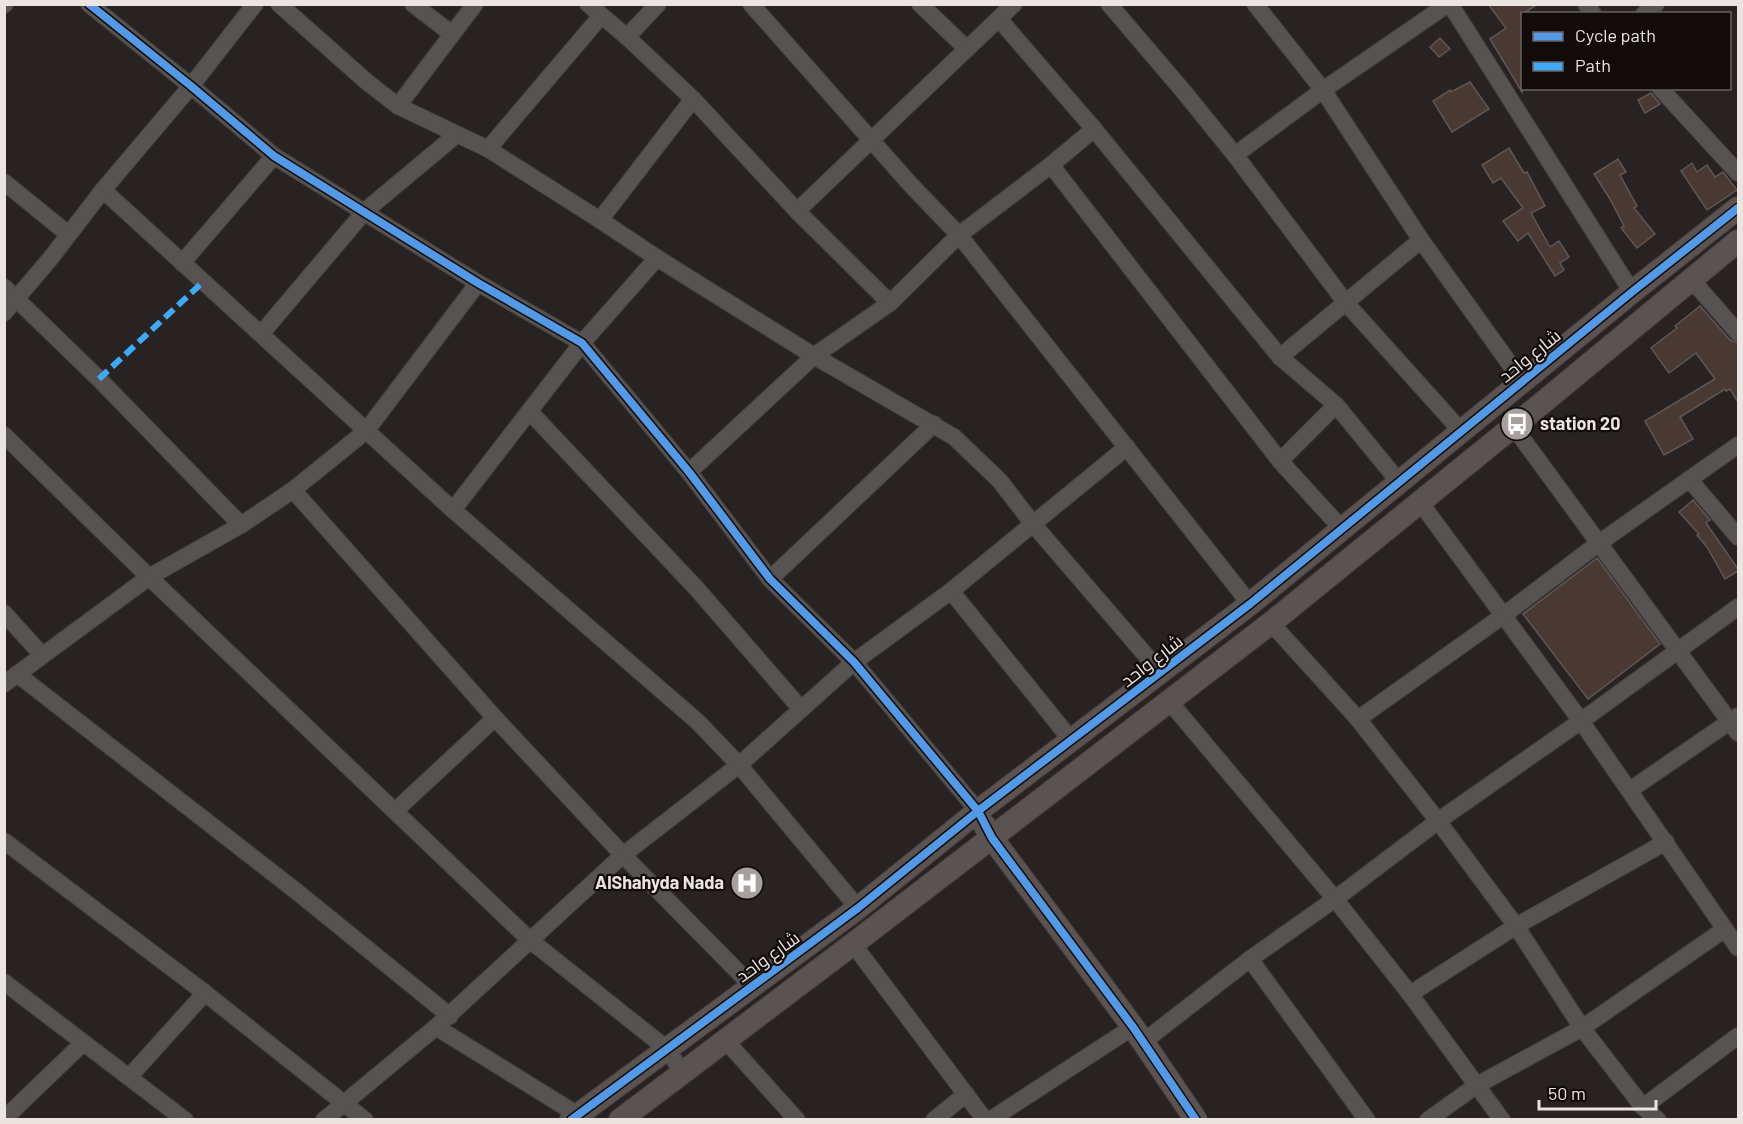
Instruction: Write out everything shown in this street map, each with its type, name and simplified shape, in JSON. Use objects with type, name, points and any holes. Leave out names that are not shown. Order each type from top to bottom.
[{"type":"street","points":[[89,4],[274,156],[478,283],[582,343],[689,472],[770,579],[854,662],[978,811],[992,838],[1138,1035],[1195,1119]]},
{"type":"street","points":[[4,313],[191,86],[255,4]]},
{"type":"street","points":[[279,4],[367,82],[398,106],[488,149],[814,356],[954,437],[1000,481],[1033,524],[1161,673]]},
{"type":"street","points":[[413,4],[452,34]]},
{"type":"street","points":[[398,106],[475,4]]},
{"type":"street","points":[[588,4],[627,36],[693,99],[797,211],[890,303]]},
{"type":"street","points":[[627,36],[658,4]]},
{"type":"street","points":[[751,4],[910,184],[959,235],[1250,604]]},
{"type":"street","points":[[920,4],[968,49]]},
{"type":"street","points":[[797,211],[1014,4]]},
{"type":"street","points":[[1109,4],[1234,155],[1346,303],[1462,432]]},
{"type":"street","points":[[1255,4],[1323,90],[1421,240],[1522,381]]},
{"type":"street","points":[[1234,155],[1323,90],[1449,4],[1632,292]]},
{"type":"street","points":[[488,149],[601,16]]},
{"type":"street","points":[[999,19],[1094,129],[1280,357],[1336,405],[1400,483]]},
{"type":"street","points":[[1662,90],[1738,173]]},
{"type":"street","points":[[600,220],[693,99]]},
{"type":"street","points":[[689,472],[814,356],[890,303],[959,235],[1052,165],[1094,129]]},
{"type":"street","points":[[261,334],[365,211],[456,135]]},
{"type":"street","points":[[182,263],[274,156]]},
{"type":"street","points":[[1052,165],[1280,461],[1342,529]]},
{"type":"street","points":[[4,182],[68,234]]},
{"type":"street","points":[[103,190],[453,510],[698,722],[739,765],[858,909]]},
{"type":"street","name":"شارع واحد","points":[[574,1117],[858,909],[978,811],[1250,604],[1738,208]]},
{"type":"street","points":[[1280,357],[1421,240]]},
{"type":"street","points":[[622,1119],[1271,623],[1738,241]]},
{"type":"street","points":[[453,510],[582,343],[657,258]]},
{"type":"street","points":[[1691,279],[1738,333]]},
{"type":"street","points":[[450,1016],[296,891],[11,679],[149,578],[241,525],[293,490],[366,430],[376,420],[478,283]]},
{"type":"street","points":[[4,287],[99,379],[241,525]]},
{"type":"street","points":[[1280,461],[1336,405]]},
{"type":"street","points":[[530,412],[697,589],[801,709]]},
{"type":"street","points":[[770,579],[934,424]]},
{"type":"street","points":[[1513,426],[1679,651],[1736,724],[1630,790]]},
{"type":"street","points":[[4,435],[149,578],[531,941],[667,1048],[683,1073]]},
{"type":"street","points":[[1358,719],[1504,615],[1599,543],[1738,445]]},
{"type":"street","points":[[324,1119],[450,1016],[623,855],[739,765],[854,662],[951,591],[1127,447]]},
{"type":"street","points":[[1689,479],[1738,537]]},
{"type":"street","points":[[293,490],[495,718],[623,855],[753,987]]},
{"type":"street","points":[[1420,501],[1581,721],[1738,948]]},
{"type":"street","points":[[951,591],[1072,741]]},
{"type":"street","points":[[990,1119],[1138,1035],[1335,899],[1438,821],[1738,607]]},
{"type":"street","points":[[4,613],[42,655]]},
{"type":"street","points":[[1271,623],[1358,719],[1438,821],[1516,926],[1582,1028],[1643,1107],[1658,1119]]},
{"type":"street","points":[[1168,701],[1335,899],[1410,994],[1502,1119]]},
{"type":"street","points":[[395,811],[495,718]]},
{"type":"street","points":[[1410,994],[1516,926],[1666,842]]},
{"type":"street","points":[[8,849],[205,993],[365,1119]]},
{"type":"street","points":[[1428,1119],[1477,1085],[1582,1028],[1725,929]]},
{"type":"street","points":[[853,944],[985,1119]]},
{"type":"street","points":[[1250,958],[1367,1119]]},
{"type":"street","points":[[4,982],[185,1119]]},
{"type":"street","points":[[130,1076],[205,993]]},
{"type":"street","points":[[436,1027],[574,1117]]},
{"type":"street","points":[[1643,1107],[1738,1036]]},
{"type":"street","points":[[726,1041],[797,1119]]},
{"type":"street","points":[[4,1119],[83,1043]]},
{"type":"street","points":[[934,1119],[966,1094]]},
{"type":"building","points":[[1488,4],[1538,4],[1521,12],[1522,92],[1490,39],[1506,28]]},
{"type":"building","points":[[1440,38],[1450,49],[1439,57],[1430,47]]},
{"type":"building","points":[[1470,82],[1489,109],[1452,132],[1433,101],[1450,90],[1451,92]]},
{"type":"building","points":[[1651,93],[1660,104],[1645,113],[1638,100]]},
{"type":"building","points":[[1509,148],[1524,173],[1527,172],[1545,206],[1531,213],[1550,247],[1559,241],[1569,257],[1560,263],[1564,270],[1555,276],[1528,233],[1518,241],[1503,221],[1523,208],[1501,178],[1493,183],[1482,165]]},
{"type":"building","points":[[1618,159],[1626,172],[1620,175],[1637,206],[1634,208],[1655,234],[1637,248],[1621,228],[1624,226],[1594,174]]},
{"type":"building","points":[[1692,163],[1697,172],[1707,165],[1715,177],[1723,172],[1737,190],[1707,210],[1681,171]]},
{"type":"building","points":[[1700,306],[1730,340],[1738,343],[1738,402],[1730,389],[1726,391],[1725,389],[1680,417],[1693,439],[1664,455],[1645,421],[1715,379],[1696,353],[1669,373],[1651,348]]},
{"type":"building","points":[[1693,500],[1710,520],[1706,523],[1738,569],[1725,579],[1707,547],[1697,535],[1699,534],[1679,512]]},
{"type":"building","points":[[1597,558],[1660,644],[1588,699],[1523,614]]},
{"type":"marked path","points":[[99,379],[203,282]]},
{"type":"cycle path","points":[[89,4],[274,156],[478,283],[582,343],[689,472],[770,579],[854,662],[978,811],[992,838],[1133,1027],[1196,1120]]},
{"type":"cycle path","points":[[571,1120],[858,908],[978,811],[1250,604],[1738,208]]},
{"type":"place","name":"station 20","points":[[1517,424]]},
{"type":"place","name":"AlShahyda Nada","points":[[747,883]]}]
